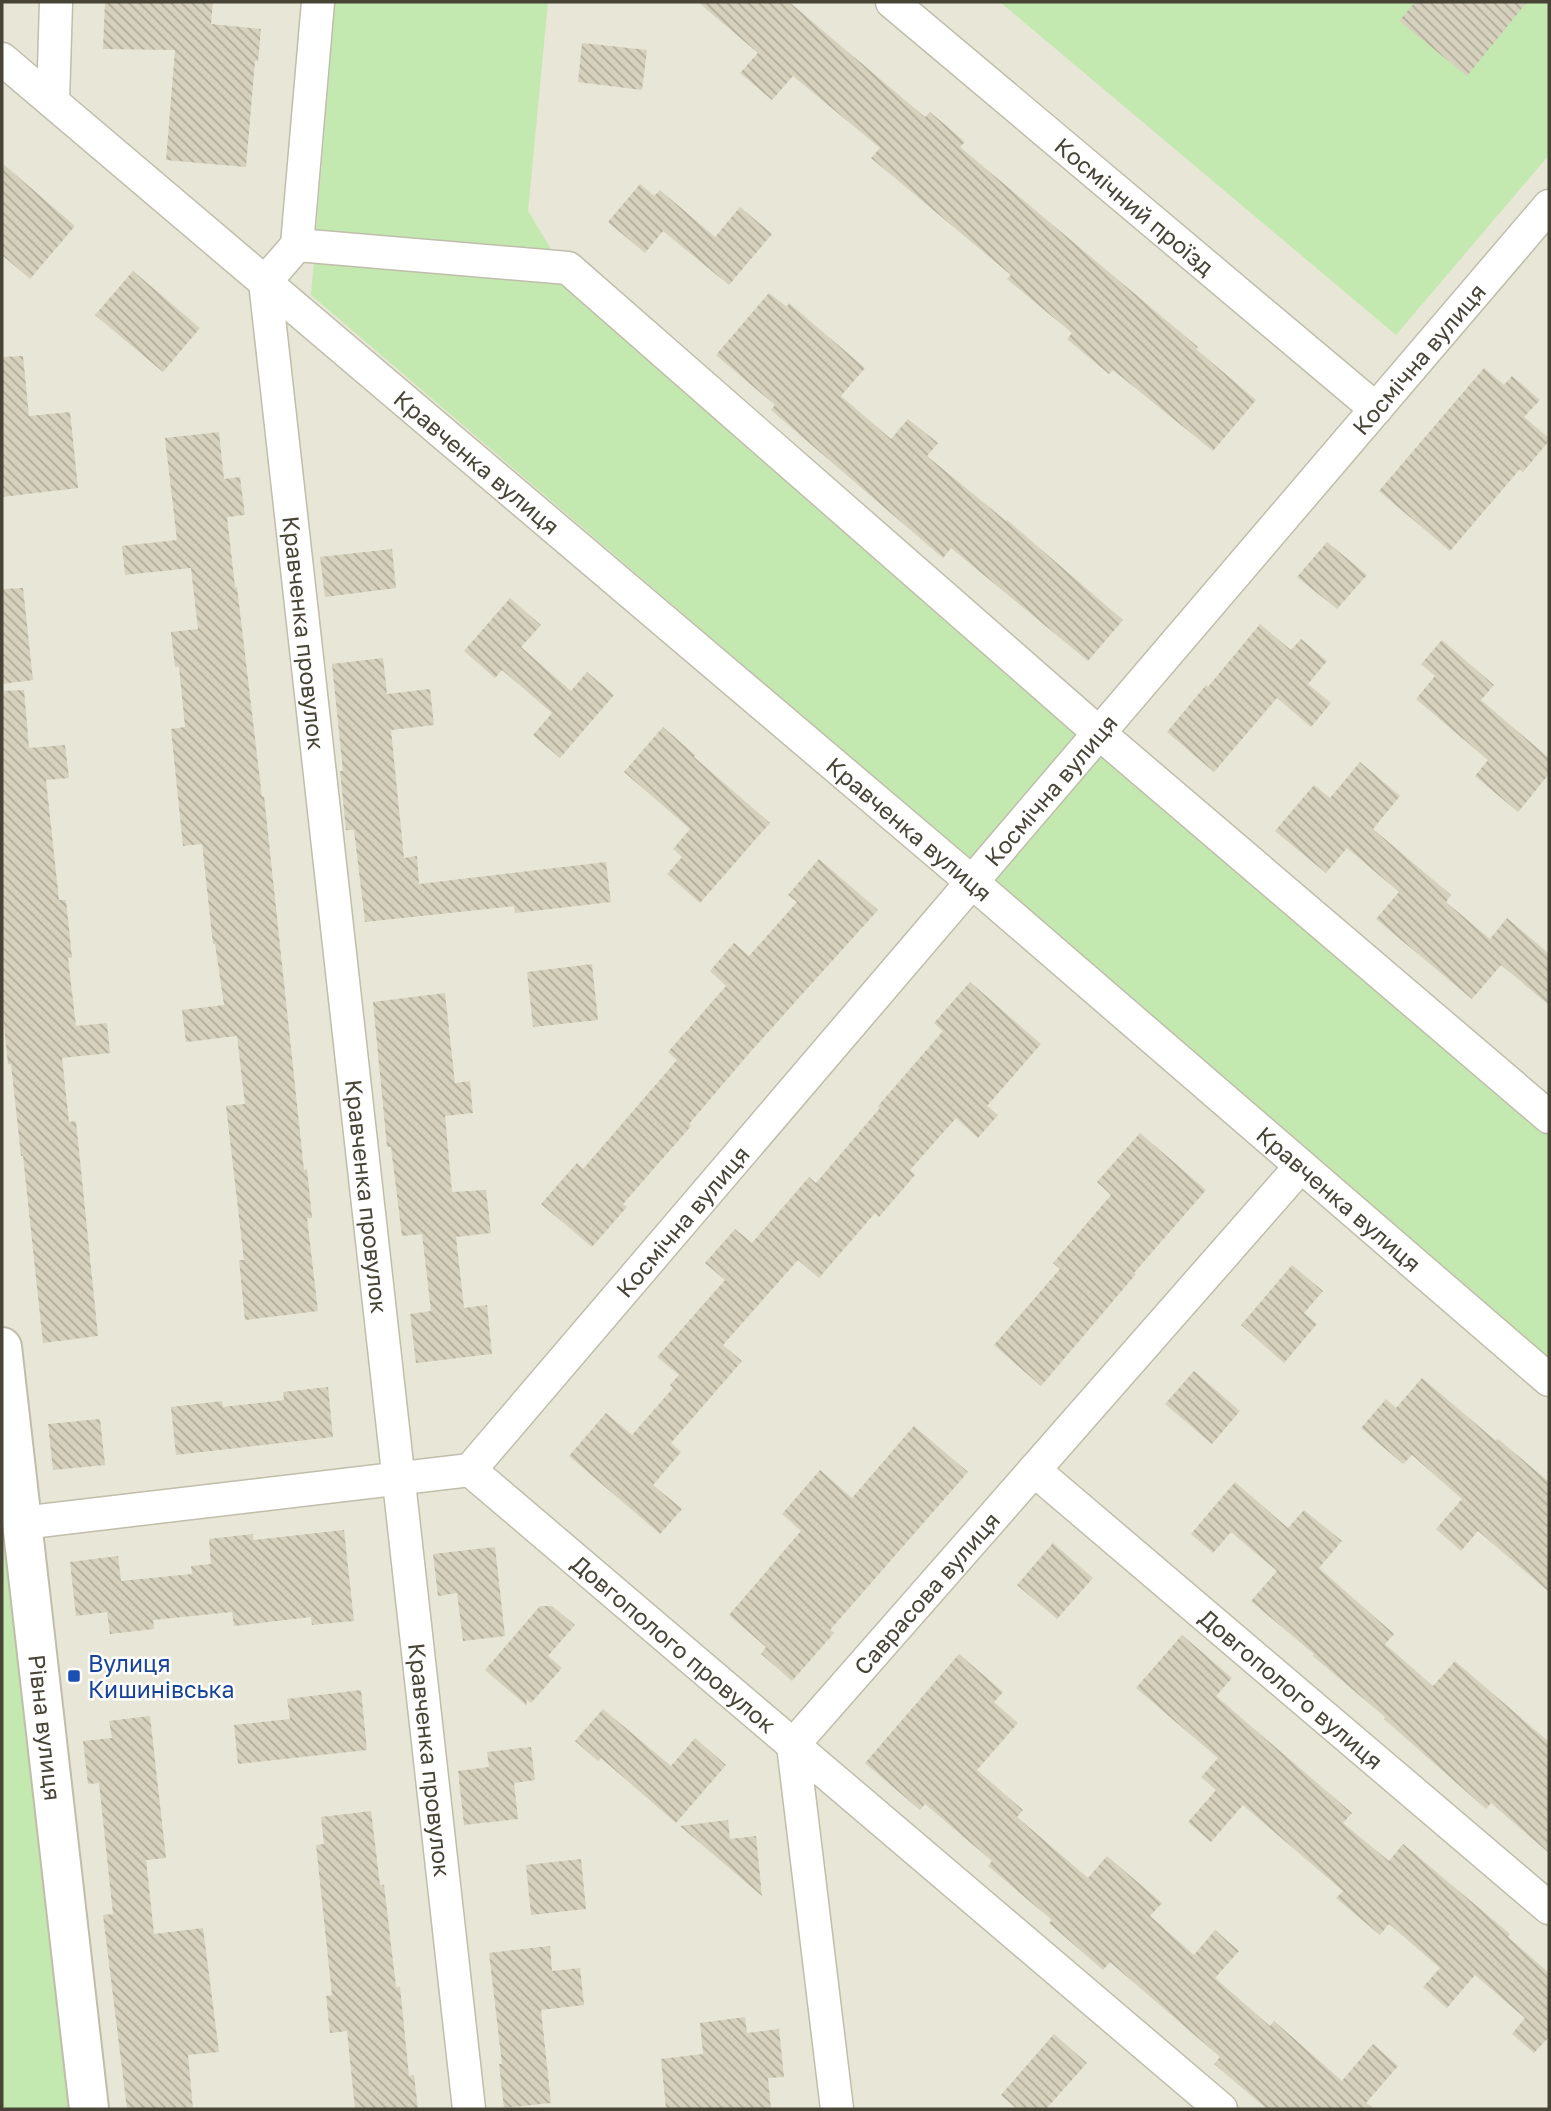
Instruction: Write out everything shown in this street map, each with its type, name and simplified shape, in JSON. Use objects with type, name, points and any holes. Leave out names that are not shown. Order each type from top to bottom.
[{"type":"street","points":[[53,103],[56,2]]},
{"type":"street","points":[[265,282],[298,245],[318,2]]},
{"type":"street","name":"Космічний проїзд","points":[[892,2],[1376,409]]},
{"type":"street","name":"Кравченка вулиця","points":[[2,59],[972,882],[1549,1380]]},
{"type":"street","name":"Космічна вулиця","points":[[470,1470],[1549,206]]},
{"type":"street","points":[[298,245],[568,268],[1100,733],[1549,1118]]},
{"type":"street","name":"Кравченка провулок","points":[[265,282],[469,2109]]},
{"type":"street","name":"Саврасова вулиця","points":[[793,1745],[1301,1166]]},
{"type":"street","name":"Рівна вулиця","points":[[2,1347],[89,2109]]},
{"type":"street","points":[[22,1522],[470,1470]]},
{"type":"street","name":"Довгополого провулок","points":[[470,1470],[1221,2109]]},
{"type":"street","name":"Довгополого вулиця","points":[[1034,1470],[1549,1908]]},
{"type":"street","points":[[793,1745],[837,2109]]},
{"type":"shaded area","points":[[2,2],[1549,2],[1549,2109],[2,2109]]},
{"type":"green space","points":[[335,2],[548,2],[528,211],[576,290],[1102,752],[1549,1136],[1549,1362],[981,869],[311,295]]},
{"type":"green space","points":[[1000,2],[1549,2],[1549,155],[1396,335]]},
{"type":"green space","points":[[2,1417],[81,2109],[2,2109]]},
{"type":"building","points":[[105,2],[213,2],[211,24],[261,29],[258,61],[255,61],[246,167],[166,160],[175,50],[103,49]]},
{"type":"building","points":[[698,2],[789,2],[925,117],[930,112],[965,142],[960,147],[1198,347],[1196,349],[1256,400],[1213,451],[1113,370],[1109,374],[1067,339],[1072,333],[1007,279],[1011,275],[871,158],[880,148],[793,76],[772,100],[740,73],[758,53]]},
{"type":"building","points":[[1415,2],[1527,2],[1467,76],[1399,21]]},
{"type":"building","points":[[582,43],[647,50],[642,90],[578,82]]},
{"type":"building","points":[[2,163],[75,226],[30,279],[2,255]]},
{"type":"building","points":[[640,184],[654,196],[660,190],[715,237],[740,207],[772,234],[729,285],[663,231],[645,253],[608,222]]},
{"type":"building","points":[[133,271],[200,328],[163,372],[95,315]]},
{"type":"building","points":[[769,293],[787,307],[789,303],[865,368],[841,396],[891,439],[908,419],[938,443],[927,456],[1007,520],[1123,620],[1088,661],[951,548],[943,558],[771,410],[775,405],[716,355]]},
{"type":"building","points":[[23,356],[29,416],[70,412],[78,488],[2,497],[2,357]]},
{"type":"building","points":[[1484,368],[1504,385],[1512,376],[1540,400],[1524,417],[1549,438],[1549,441],[1523,472],[1520,469],[1450,551],[1379,491]]},
{"type":"building","points":[[219,432],[224,479],[240,477],[245,515],[227,517],[262,797],[264,796],[304,1170],[307,1169],[312,1218],[307,1218],[318,1311],[245,1320],[239,1260],[244,1260],[226,1106],[245,1104],[237,1036],[186,1042],[182,1010],[224,1005],[213,944],[202,844],[183,846],[171,729],[185,727],[179,667],[175,667],[171,632],[198,629],[191,568],[125,575],[122,546],[177,540],[165,438]]},
{"type":"building","points":[[1327,542],[1367,575],[1337,609],[1297,577]]},
{"type":"building","points":[[392,549],[396,588],[325,597],[320,557]]},
{"type":"building","points":[[23,588],[33,680],[2,684],[2,589]]},
{"type":"building","points":[[510,598],[541,625],[521,647],[571,691],[587,672],[614,695],[560,758],[533,735],[552,713],[502,670],[495,678],[464,651]]},
{"type":"building","points":[[1260,624],[1291,650],[1301,639],[1327,661],[1308,684],[1331,703],[1311,727],[1277,698],[1214,772],[1167,732]]},
{"type":"building","points":[[1442,640],[1494,685],[1481,700],[1549,758],[1549,774],[1518,812],[1475,776],[1488,760],[1416,699],[1435,676],[1421,664]]},
{"type":"building","points":[[383,658],[387,694],[430,689],[434,725],[391,730],[404,858],[417,856],[419,884],[606,862],[611,902],[515,913],[514,906],[365,922],[354,830],[346,830],[332,664]]},
{"type":"building","points":[[24,690],[29,748],[65,745],[69,778],[46,780],[59,900],[66,900],[72,958],[68,958],[76,1026],[107,1023],[110,1053],[62,1058],[69,1122],[76,1121],[98,1336],[43,1343],[23,1156],[2,1007],[2,691]]},
{"type":"building","points":[[663,727],[770,823],[700,903],[667,874],[682,857],[673,849],[690,829],[624,772]]},
{"type":"building","points":[[1360,762],[1400,796],[1373,829],[1451,895],[1446,902],[1490,939],[1507,918],[1549,954],[1549,1005],[1501,965],[1472,999],[1376,919],[1399,892],[1347,848],[1326,873],[1275,831],[1314,785],[1330,798]]},
{"type":"building","points":[[819,859],[878,910],[689,1124],[691,1126],[623,1204],[627,1207],[592,1247],[541,1204],[577,1163],[583,1169],[677,1060],[668,1052],[726,986],[710,971],[734,943],[749,956],[797,902],[788,895]]},
{"type":"building","points":[[592,964],[598,1020],[533,1027],[527,972]]},
{"type":"building","points":[[970,982],[1041,1044],[987,1106],[998,1115],[978,1138],[956,1118],[910,1170],[915,1175],[879,1217],[875,1213],[819,1278],[798,1260],[723,1345],[742,1361],[671,1443],[681,1452],[653,1485],[682,1509],[660,1534],[569,1456],[606,1413],[632,1435],[673,1388],[670,1385],[679,1375],[657,1357],[725,1280],[705,1263],[735,1229],[752,1243],[809,1177],[816,1183],[943,1031],[934,1023]]},
{"type":"building","points":[[445,993],[455,1083],[470,1081],[473,1113],[445,1116],[452,1192],[486,1190],[491,1233],[456,1237],[464,1308],[487,1305],[492,1354],[416,1363],[410,1314],[431,1311],[422,1234],[402,1236],[391,1147],[387,1147],[373,1002]]},
{"type":"building","points":[[1140,1133],[1206,1190],[1041,1386],[994,1345],[1060,1269],[1053,1263],[1111,1195],[1097,1182]]},
{"type":"building","points":[[1292,1265],[1323,1291],[1304,1313],[1317,1324],[1284,1363],[1241,1325]]},
{"type":"building","points":[[1194,1371],[1240,1411],[1212,1444],[1165,1404]]},
{"type":"building","points":[[1422,1378],[1549,1482],[1549,1592],[1478,1531],[1461,1551],[1436,1529],[1462,1499],[1412,1455],[1403,1464],[1361,1428],[1386,1399],[1396,1408]]},
{"type":"building","points":[[328,1387],[333,1437],[176,1455],[171,1407],[222,1401],[223,1407],[284,1400],[283,1392]]},
{"type":"building","points":[[100,1419],[105,1465],[53,1470],[48,1424]]},
{"type":"building","points":[[914,1426],[968,1472],[830,1630],[834,1633],[792,1681],[761,1654],[766,1647],[729,1615],[801,1531],[782,1514],[820,1470],[852,1498]]},
{"type":"building","points":[[1235,1482],[1288,1528],[1304,1510],[1342,1541],[1319,1568],[1394,1634],[1385,1644],[1433,1686],[1455,1661],[1549,1742],[1549,1853],[1491,1803],[1486,1809],[1251,1601],[1277,1571],[1231,1532],[1213,1553],[1191,1534]]},
{"type":"building","points":[[344,1530],[354,1621],[312,1625],[311,1617],[234,1626],[232,1612],[153,1620],[154,1629],[110,1634],[107,1612],[76,1616],[70,1562],[118,1556],[121,1581],[192,1574],[191,1566],[211,1564],[209,1539],[253,1534],[253,1540]]},
{"type":"building","points":[[1053,1543],[1093,1578],[1057,1619],[1017,1585]]},
{"type":"building","points":[[495,1547],[505,1636],[463,1641],[457,1593],[438,1596],[433,1554]]},
{"type":"building","points":[[540,1606],[552,1606],[575,1625],[548,1656],[562,1668],[531,1703],[526,1699],[527,1706],[485,1670]]},
{"type":"building","points":[[1182,1635],[1232,1678],[1216,1696],[1352,1813],[1343,1823],[1389,1861],[1403,1844],[1510,1934],[1508,1937],[1549,1973],[1549,2039],[1534,2053],[1512,2034],[1525,2018],[1475,1975],[1447,2008],[1423,1987],[1440,1968],[1389,1924],[1380,1935],[1336,1898],[1343,1891],[1243,1805],[1211,1842],[1188,1822],[1216,1790],[1201,1777],[1218,1758],[1136,1688]]},
{"type":"building","points":[[959,1654],[1003,1692],[994,1702],[1018,1723],[977,1770],[1023,1810],[1017,1817],[1088,1878],[1107,1856],[1162,1903],[1150,1916],[1194,1955],[1215,1930],[1239,1951],[1215,1978],[1270,2026],[1274,2021],[1342,2081],[1373,2044],[1398,2066],[1366,2103],[1374,2109],[1267,2109],[1214,2064],[1220,2057],[1110,1962],[1103,1970],[1049,1923],[1052,1920],[988,1866],[992,1861],[925,1804],[920,1810],[865,1763]]},
{"type":"building","points":[[361,1690],[367,1750],[238,1764],[234,1725],[290,1719],[287,1699]]},
{"type":"building","points":[[603,1709],[671,1766],[695,1738],[726,1765],[676,1823],[601,1758],[598,1761],[575,1741]]},
{"type":"building","points":[[150,1716],[166,1858],[146,1860],[154,1934],[203,1928],[219,2052],[188,2055],[193,2109],[127,2109],[103,1915],[113,1914],[99,1783],[88,1784],[83,1741],[112,1738],[109,1721]]},
{"type":"building","points":[[531,1747],[535,1780],[514,1783],[518,1819],[464,1825],[458,1771],[489,1767],[487,1752]]},
{"type":"building","points":[[371,1811],[380,1885],[384,1885],[396,1987],[400,1987],[409,2076],[414,2075],[418,2109],[355,2109],[347,2031],[330,2033],[326,1996],[332,1995],[316,1845],[324,1844],[321,1817]]},
{"type":"building","points":[[728,1820],[730,1839],[756,1836],[762,1896],[680,1826]]},
{"type":"building","points":[[581,1859],[586,1909],[531,1915],[526,1865]]},
{"type":"building","points":[[550,1946],[552,1971],[580,1968],[584,2005],[541,2010],[551,2103],[504,2108],[499,2064],[502,2064],[489,1953]]},
{"type":"building","points":[[745,2017],[747,2033],[779,2029],[784,2077],[768,2078],[771,2109],[666,2109],[661,2059],[703,2054],[700,2023]]},
{"type":"building","points":[[1054,2034],[1087,2063],[1046,2109],[1017,2109],[1001,2095]]},
{"type":"place","name":"Вулиця Кишинівська","points":[[74,1676]]}]
